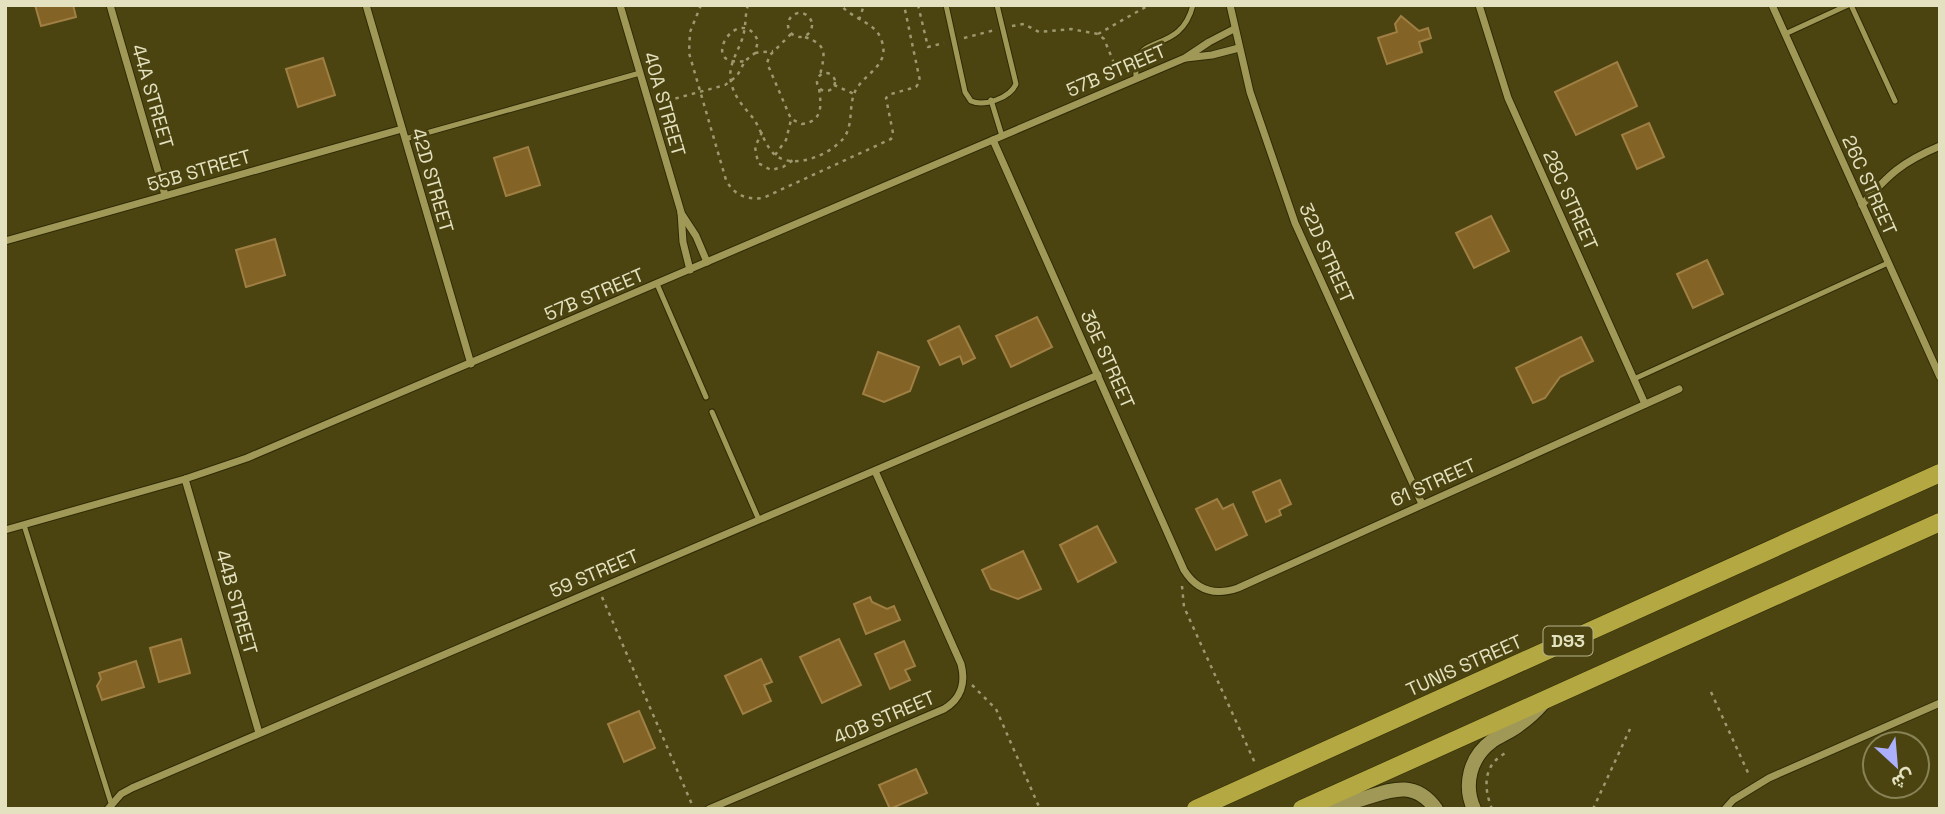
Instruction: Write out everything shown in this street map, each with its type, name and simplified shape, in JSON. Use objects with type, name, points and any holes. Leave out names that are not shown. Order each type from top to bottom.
[{"type":"main road","name":"TUNIS STREET","points":[[1196,809],[1938,472]]},
{"type":"main road","name":"D93","points":[[1308,806],[1940,522]]},
{"type":"street","name":"44A STREET","points":[[110,5],[165,195]]},
{"type":"street","name":"42D STREET","points":[[366,5],[471,364]]},
{"type":"street","name":"40A STREET","points":[[620,5],[681,212],[683,242],[690,270]]},
{"type":"street","name":"32D STREET","points":[[1230,5],[1234,29],[1264,136],[1295,223],[1422,504]]},
{"type":"street","name":"28C STREET","points":[[1479,5],[1508,98],[1645,404]]},
{"type":"street","name":"26C STREET","points":[[1772,5],[1940,377]]},
{"type":"street","name":"57B STREET","points":[[7,530],[185,479],[247,458],[1123,85],[1185,58],[1234,29]]},
{"type":"street","name":"57B STREET","points":[[1185,58],[1239,48]]},
{"type":"street","name":"55B STREET","points":[[5,241],[402,129]]},
{"type":"street","name":"36E STREET","points":[[993,140],[1185,570],[1198,587]]},
{"type":"street","points":[[1862,205],[1886,177],[1901,165],[1940,146]]},
{"type":"street","name":"40A STREET","points":[[681,212],[696,236],[707,262]]},
{"type":"street","name":"59 STREET","points":[[110,806],[132,788],[1098,375]]},
{"type":"street","name":"61 STREET","points":[[1198,587],[1214,592],[1230,590],[1679,388]]},
{"type":"street","points":[[875,471],[961,664],[964,679]]},
{"type":"street","name":"44B STREET","points":[[185,479],[259,733]]},
{"type":"street","points":[[5,520],[7,530]]},
{"type":"street","name":"40B STREET","points":[[709,809],[944,709],[960,694],[964,679]]},
{"type":"street","points":[[1474,809],[1468,783],[1479,756],[1492,741],[1523,722],[1547,698]]},
{"type":"street","points":[[1724,809],[1754,786],[1940,703]]},
{"type":"street","points":[[1308,806],[1351,802],[1400,789],[1425,796],[1436,809]]},
{"type":"lane","points":[[946,5],[967,97],[975,103],[1010,93],[1016,84],[997,5]]},
{"type":"lane","points":[[1136,79],[1136,62],[1140,54],[1174,36],[1186,22],[1193,5]]},
{"type":"lane","points":[[1785,34],[1850,5],[1895,101]]},
{"type":"lane","points":[[405,139],[640,73]]},
{"type":"lane","points":[[991,100],[1002,136]]},
{"type":"lane","points":[[1634,379],[1888,263]]},
{"type":"lane","points":[[657,284],[706,397]]},
{"type":"lane","points":[[712,412],[759,520]]},
{"type":"lane","points":[[24,525],[110,806]]},
{"type":"path","points":[[701,5],[690,33],[689,53],[726,180],[730,188],[745,197],[764,198],[891,139],[893,133],[886,98],[916,87],[920,80],[904,5]]},
{"type":"path","points":[[748,5],[730,82],[740,103],[775,155],[793,160],[820,155],[842,139],[849,123],[854,94],[860,83],[877,68],[883,49],[876,31],[841,5]]},
{"type":"path","points":[[859,20],[863,5]]},
{"type":"path","points":[[918,5],[928,47],[1024,24],[1040,32],[1071,29],[1098,34],[1104,39],[1123,85]]},
{"type":"path","points":[[1098,34],[1149,5]]},
{"type":"path","points":[[792,119],[802,124],[814,120],[821,110],[818,79],[824,58],[823,48],[816,41],[791,34],[787,26],[795,14],[804,14],[812,25],[804,37]]},
{"type":"path","points":[[649,105],[730,82],[758,47],[755,34],[745,27],[733,27],[724,35],[724,52],[733,60],[745,61]]},
{"type":"path","points":[[775,155],[786,140],[792,119],[768,68],[768,59],[791,34]]},
{"type":"path","points":[[755,53],[773,51]]},
{"type":"path","points":[[820,75],[824,73],[833,76],[834,85]]},
{"type":"path","points":[[834,85],[854,94]]},
{"type":"path","points":[[819,88],[828,90],[834,85]]},
{"type":"path","points":[[762,132],[755,147],[758,163],[771,170],[783,167],[793,160]]},
{"type":"path","points":[[1185,570],[1182,589],[1184,607],[1262,779]]},
{"type":"path","points":[[599,588],[694,809]]},
{"type":"path","points":[[964,679],[996,709],[1040,809]]},
{"type":"path","points":[[1711,691],[1754,786]]},
{"type":"path","points":[[1593,809],[1630,729]]},
{"type":"path","points":[[1492,809],[1486,793],[1486,781],[1492,763],[1508,752]]},
{"type":"building","points":[[35,5],[73,5],[76,17],[41,26]]},
{"type":"building","points":[[1401,16],[1419,31],[1428,28],[1431,38],[1419,42],[1422,52],[1387,64],[1378,38],[1397,32],[1395,24]]},
{"type":"building","points":[[323,58],[335,95],[298,107],[286,69]]},
{"type":"building","points":[[1617,62],[1637,106],[1576,135],[1555,92]]},
{"type":"building","points":[[1649,123],[1664,157],[1637,169],[1622,135]]},
{"type":"building","points":[[528,147],[540,185],[506,196],[494,158]]},
{"type":"building","points":[[1491,216],[1509,251],[1474,268],[1456,233]]},
{"type":"building","points":[[275,239],[285,275],[246,287],[236,250]]},
{"type":"building","points":[[1707,260],[1723,294],[1693,308],[1677,274]]},
{"type":"building","points":[[1037,317],[1052,347],[1011,367],[996,336]]},
{"type":"building","points":[[959,326],[975,358],[963,364],[960,356],[940,365],[928,341]]},
{"type":"building","points":[[1581,337],[1593,361],[1560,377],[1545,398],[1533,403],[1516,368]]},
{"type":"building","points":[[878,352],[919,367],[910,391],[884,402],[863,394]]},
{"type":"building","points":[[1280,480],[1291,504],[1279,510],[1281,515],[1266,522],[1253,492]]},
{"type":"building","points":[[1217,499],[1223,509],[1233,504],[1247,535],[1216,550],[1196,509]]},
{"type":"building","points":[[1097,526],[1116,562],[1078,582],[1060,545]]},
{"type":"building","points":[[1023,551],[1041,589],[1018,599],[991,589],[982,570]]},
{"type":"building","points":[[870,597],[872,602],[887,609],[894,606],[900,620],[866,634],[854,604]]},
{"type":"building","points":[[181,639],[190,673],[159,682],[150,648]]},
{"type":"building","points":[[839,639],[861,685],[822,703],[800,657]]},
{"type":"building","points":[[904,641],[915,666],[905,670],[910,680],[890,689],[875,654]]},
{"type":"building","points":[[761,659],[772,682],[764,685],[771,701],[743,714],[725,676]]},
{"type":"building","points":[[136,661],[144,687],[102,700],[97,686],[101,679],[99,673]]},
{"type":"building","points":[[639,711],[655,748],[624,762],[608,724]]},
{"type":"building","points":[[916,769],[927,793],[890,809],[879,785]]}]
